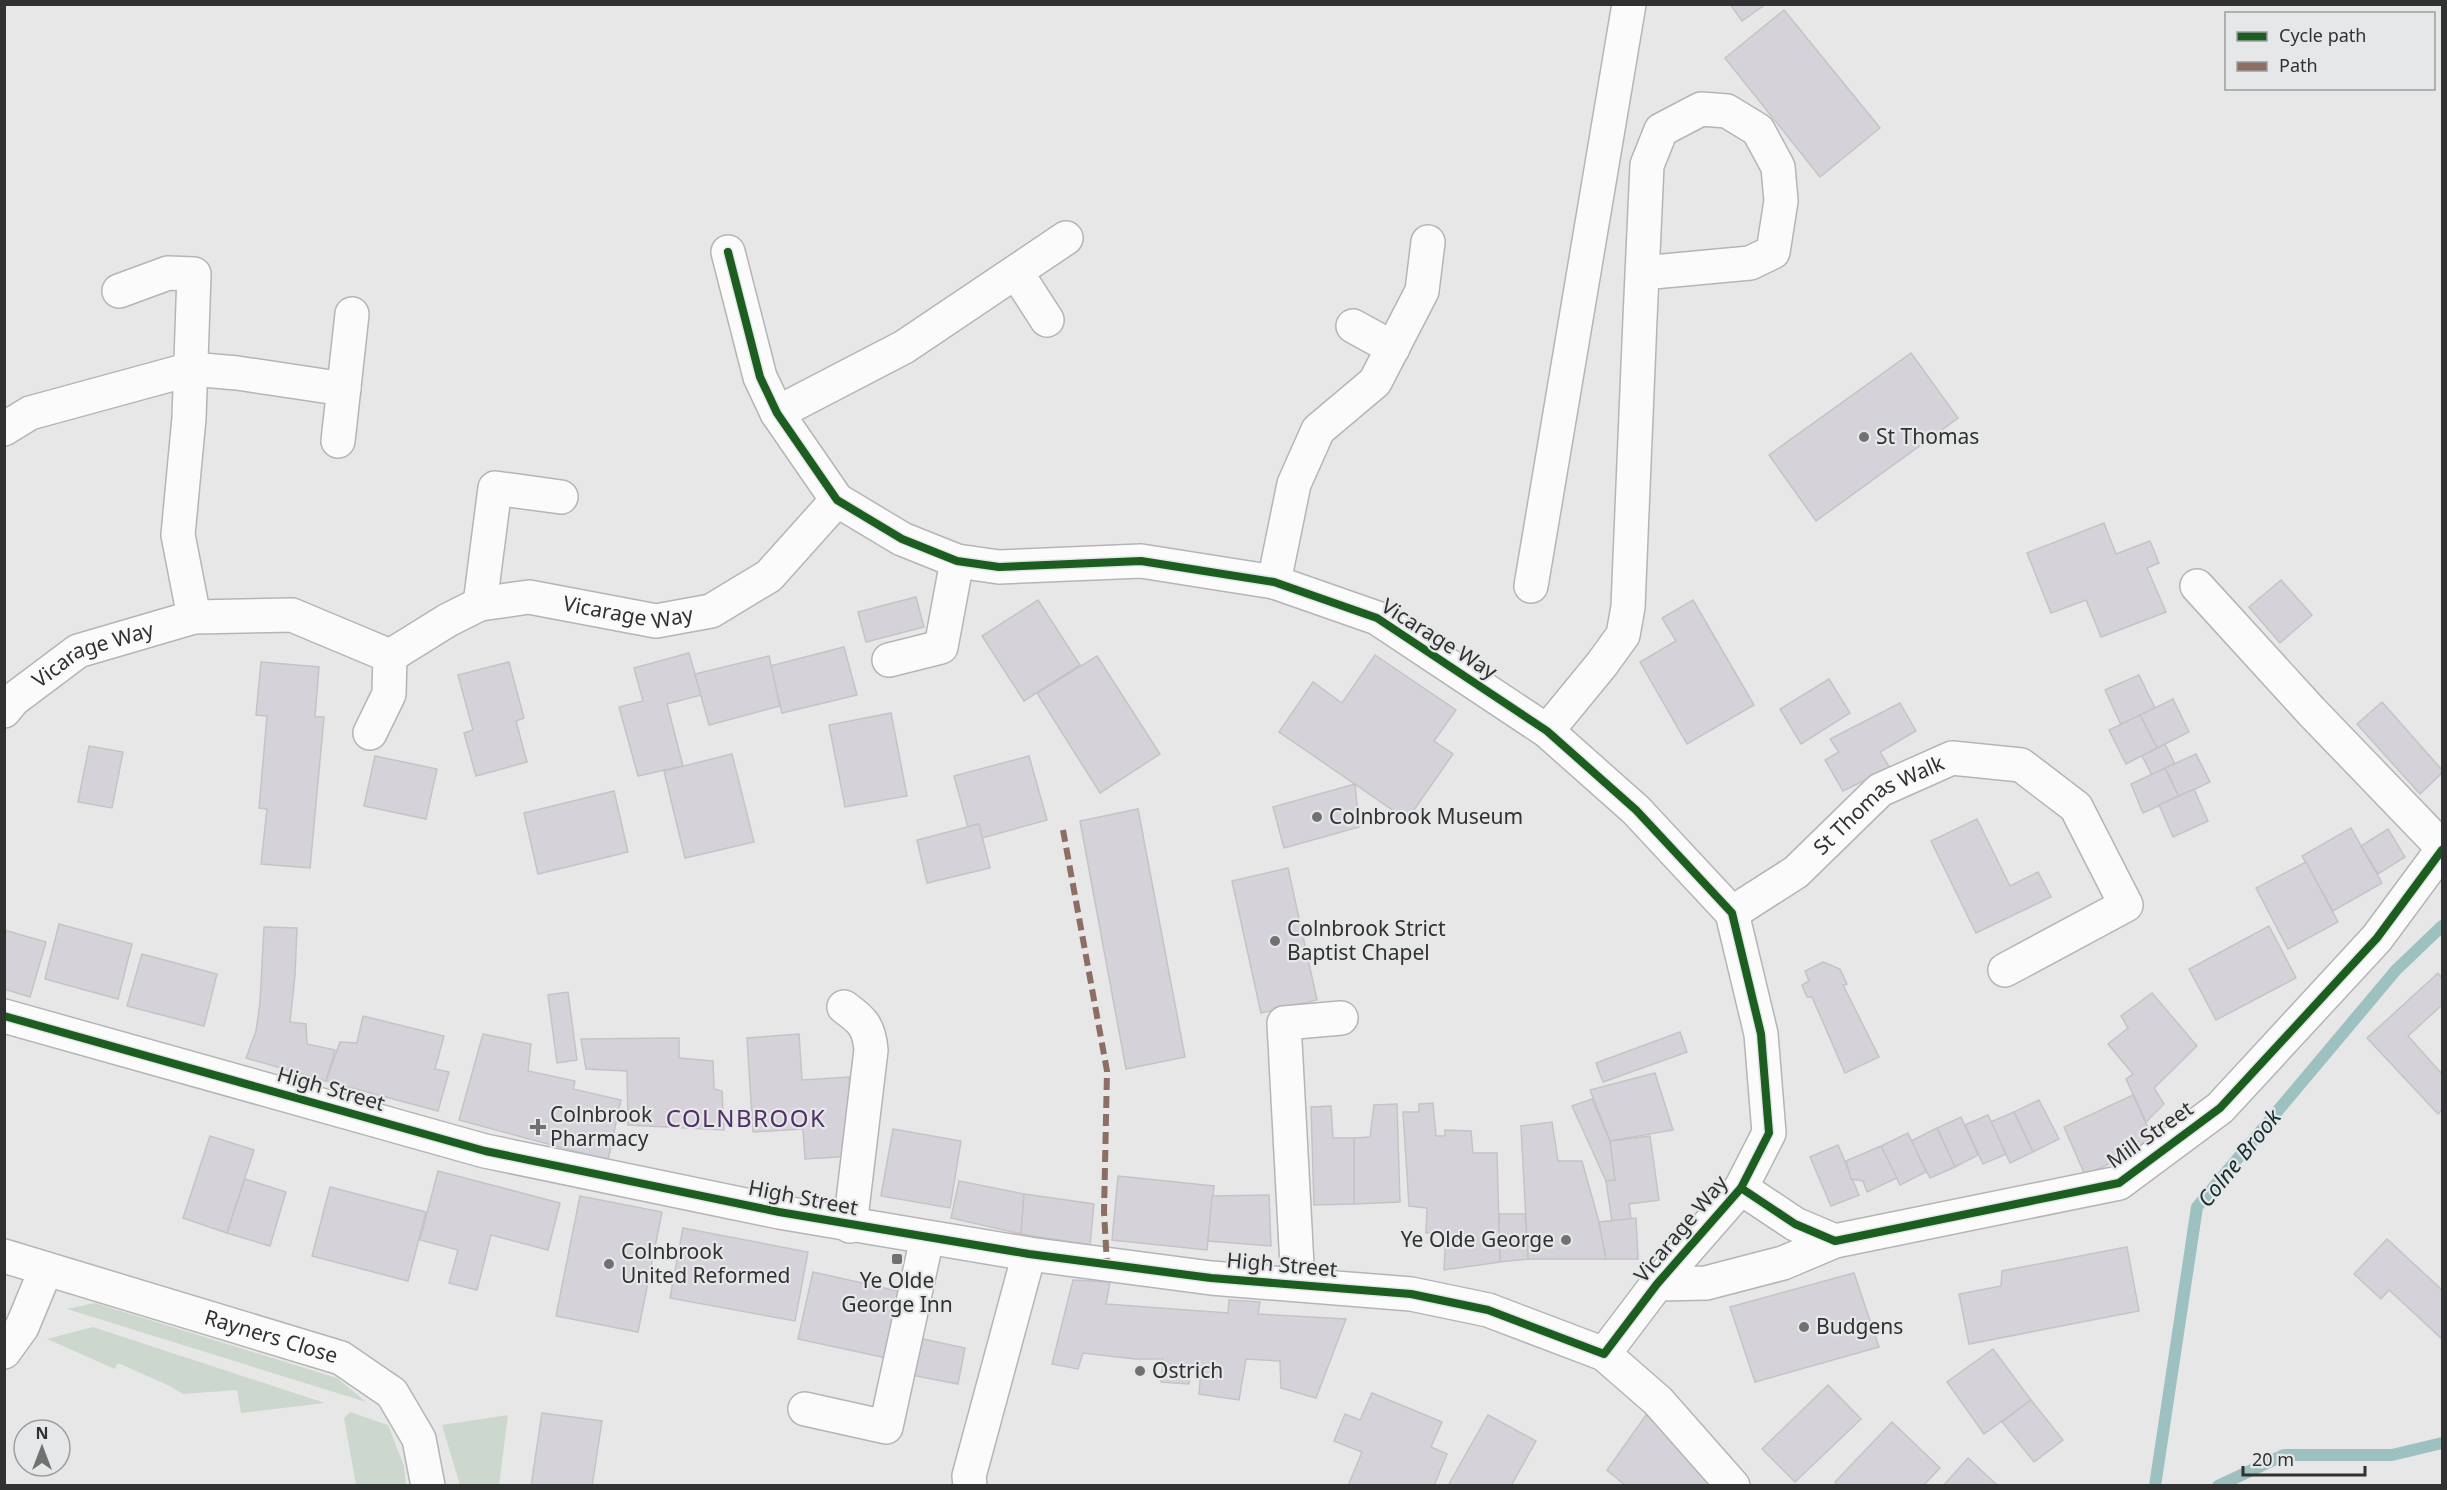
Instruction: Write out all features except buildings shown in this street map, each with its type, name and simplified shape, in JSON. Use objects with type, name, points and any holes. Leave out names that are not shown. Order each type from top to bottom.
[{"type":"street","points":[[1531,586],[1629,4]]},
{"type":"street","points":[[1546,731],[1623,635],[1628,607],[1642,273],[1647,165],[1661,130],[1701,109],[1727,111],[1758,130],[1778,166],[1781,201],[1773,252],[1750,263],[1642,273]]},
{"type":"street","points":[[777,413],[904,347],[1066,238]]},
{"type":"street","points":[[1274,582],[1294,484],[1318,430],[1375,382],[1422,291],[1428,242]]},
{"type":"street","name":"Vicarage Way","points":[[728,252],[760,377],[777,413],[837,500],[902,539],[957,561],[999,567],[1141,561],[1274,582],[1377,618],[1546,731],[1636,810],[1732,913],[1761,1034],[1769,1133],[1741,1188],[1657,1284],[1604,1354]]},
{"type":"street","points":[[1016,272],[1047,320]]},
{"type":"street","points":[[119,291],[168,273],[194,274],[189,418],[178,535],[194,617]]},
{"type":"street","points":[[338,441],[352,314]]},
{"type":"street","points":[[1353,326],[1393,348]]},
{"type":"street","points":[[4,429],[30,413],[191,369],[237,373],[344,389]]},
{"type":"street","points":[[480,604],[495,488],[561,497]]},
{"type":"street","name":"Vicarage Way","points":[[4,711],[14,699],[78,651],[194,617],[292,615],[390,656],[448,620],[480,604],[530,597],[656,621],[711,610],[769,576],[837,500]]},
{"type":"street","points":[[889,660],[941,647],[957,561]]},
{"type":"street","points":[[2197,586],[2442,849]]},
{"type":"street","points":[[370,733],[388,694],[390,656]]},
{"type":"street","name":"St Thomas Walk","points":[[1732,913],[1796,872],[1880,790],[1952,758],[2021,765],[2076,807],[2126,905],[2005,970]]},
{"type":"street","name":"Mill Street","points":[[1657,1284],[1706,1283],[1783,1263],[1835,1241],[2119,1183],[2220,1108],[2377,938],[2442,849]]},
{"type":"street","points":[[844,1007],[861,1020],[870,1035],[871,1050],[850,1226]]},
{"type":"street","name":"High Street","points":[[4,1017],[485,1151],[850,1226],[1029,1254],[1211,1278],[1412,1294],[1488,1310],[1604,1354]]},
{"type":"street","points":[[1298,1284],[1284,1023],[1341,1018]]},
{"type":"street","points":[[1741,1188],[1795,1224],[1835,1241]]},
{"type":"street","points":[[805,1408],[886,1427],[927,1238]]},
{"type":"street","points":[[970,1485],[969,1476],[1029,1254]]},
{"type":"street","name":"Rayners Close","points":[[4,1256],[341,1358],[392,1393],[419,1439],[428,1485]]},
{"type":"street","points":[[4,1352],[22,1327],[45,1269]]},
{"type":"street","points":[[1604,1354],[1658,1401],[1733,1485]]},
{"type":"shaded area","points":[[95,1303],[337,1378],[366,1402],[67,1309]]},
{"type":"shaded area","points":[[93,1327],[325,1403],[241,1413],[237,1390],[183,1394],[118,1363],[115,1369],[47,1339]]},
{"type":"shaded area","points":[[350,1412],[388,1425],[404,1466],[406,1485],[356,1485],[344,1418]]},
{"type":"shaded area","points":[[508,1415],[499,1485],[460,1485],[442,1425]]},
{"type":"waterway","name":"Colne Brook","points":[[2155,1486],[2197,1207],[2396,970],[2442,926]]},
{"type":"waterway","points":[[2218,1486],[2284,1455],[2392,1455],[2442,1443]]},
{"type":"marked path","points":[[1063,830],[1107,1071],[1104,1212],[1107,1264]]},
{"type":"cycle path","points":[[4,1016],[485,1151],[779,1212],[1029,1254],[1211,1278],[1411,1294],[1488,1310],[1604,1354],[1657,1284],[1741,1188],[1769,1133],[1761,1034],[1732,913],[1636,810],[1547,731],[1377,618],[1274,582],[1141,561],[999,567],[957,561],[902,539],[837,500],[777,413],[760,377],[728,252]]},
{"type":"cycle path","points":[[1741,1188],[1795,1224],[1835,1241],[2119,1183],[2220,1108],[2377,938],[2442,850]]},
{"type":"place","name":"St Thomas","points":[[1864,437]]},
{"type":"place","name":"Colnbrook Museum","points":[[1317,817]]},
{"type":"place","name":"Colnbrook Strict Baptist Chapel","points":[[1275,941]]},
{"type":"place","name":"Colnbrook Pharmacy","points":[[538,1127]]},
{"type":"place","name":"Ye Olde George","points":[[1566,1240]]},
{"type":"place","name":"Ye Olde George Inn","points":[[897,1259]]},
{"type":"place","name":"Colnbrook United Reformed","points":[[609,1264]]},
{"type":"place","name":"Budgens","points":[[1804,1327]]},
{"type":"place","name":"Ostrich","points":[[1140,1371]]},
{"type":"district","name":"COLNBROOK","points":[[746,1119]]}]
